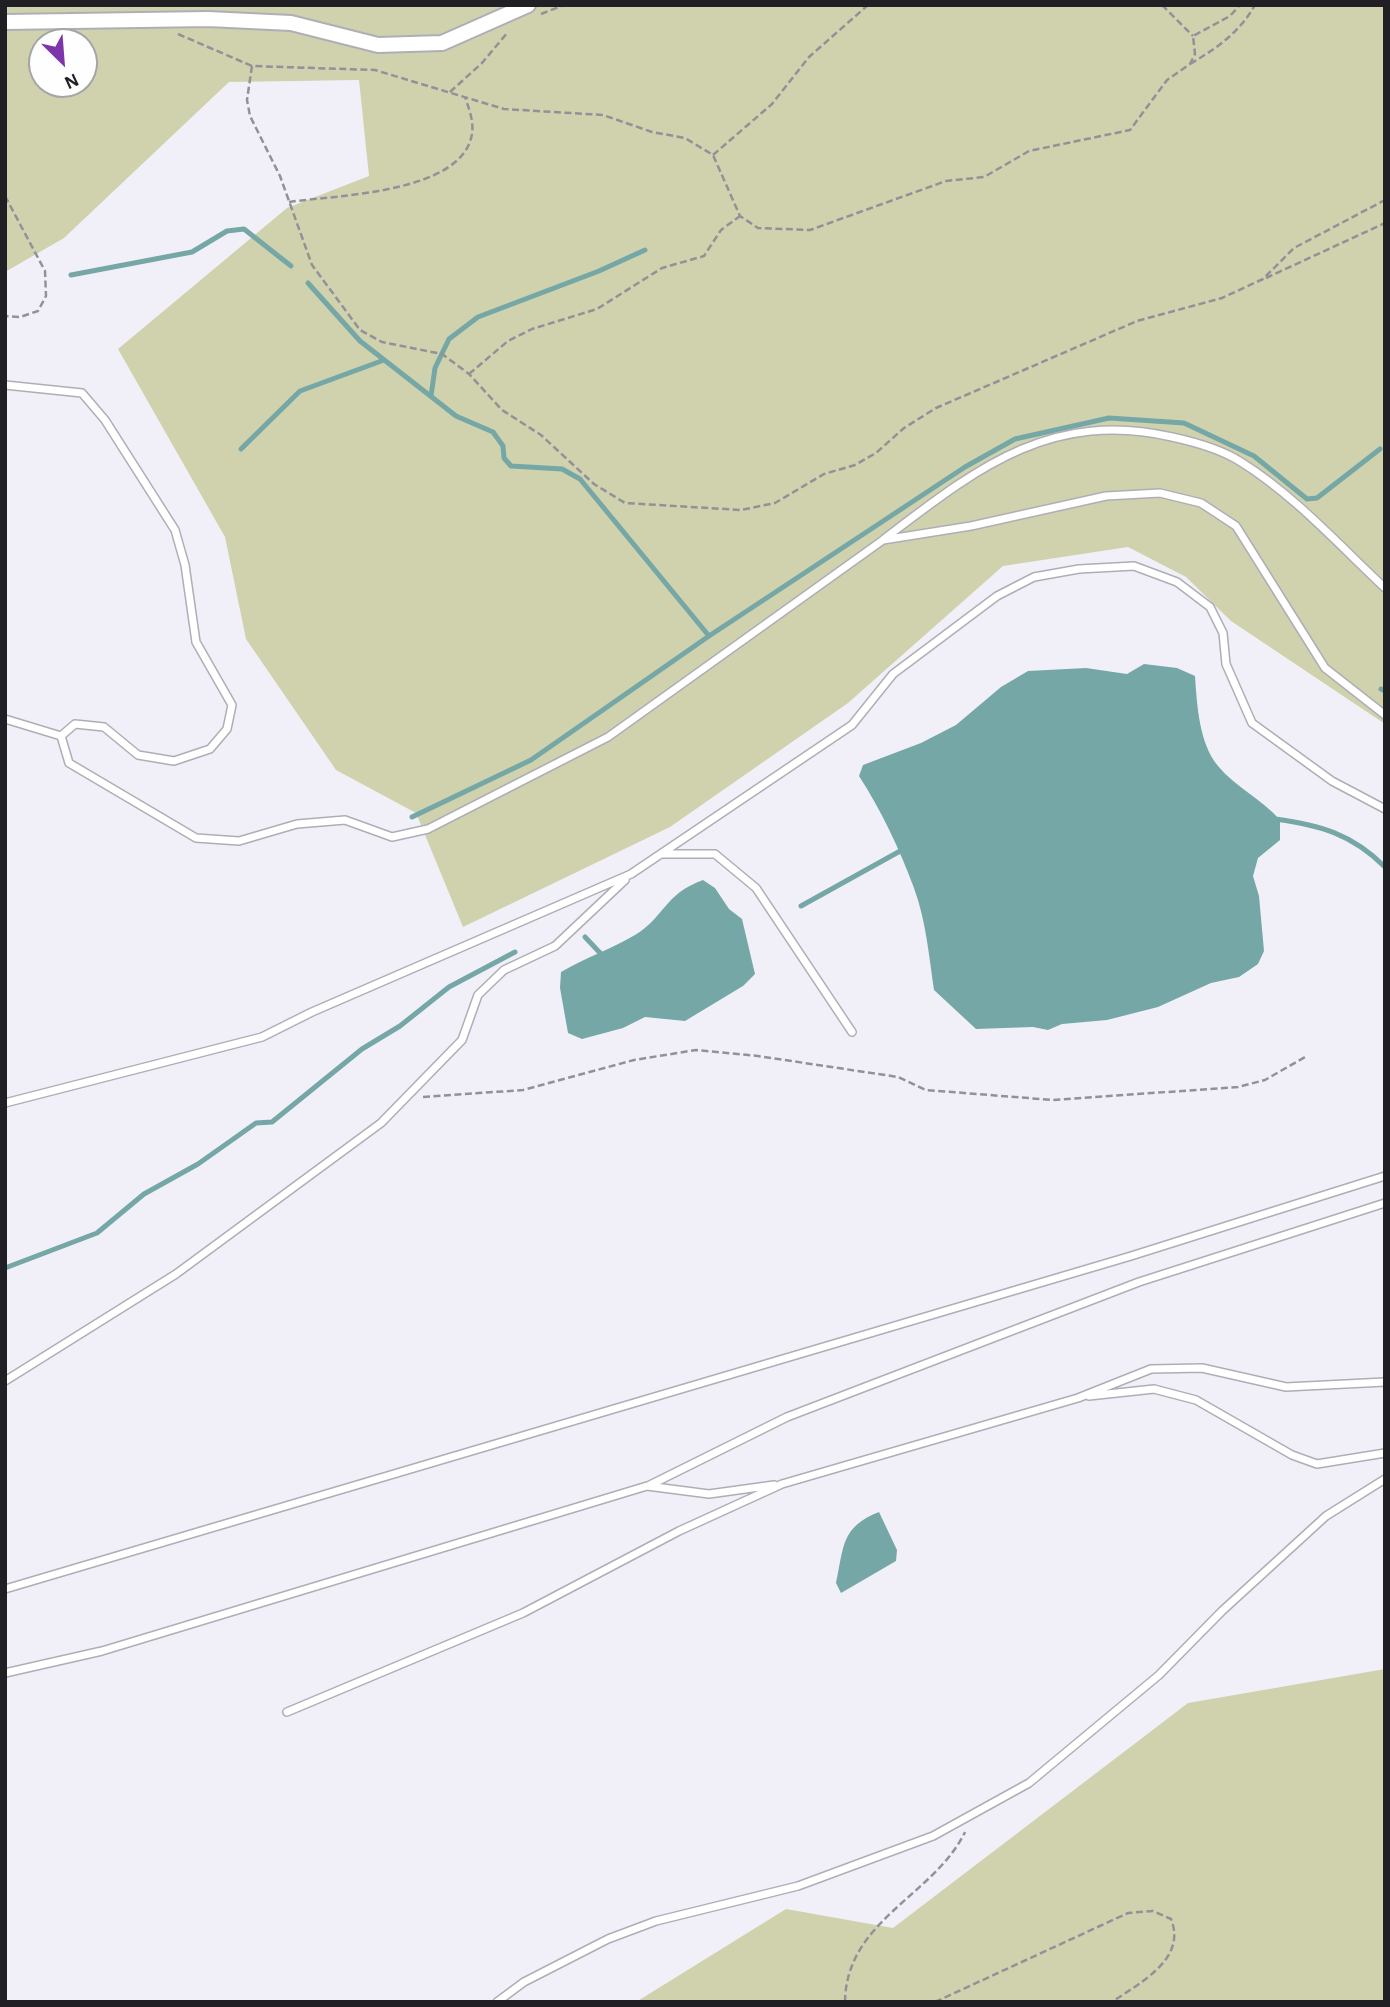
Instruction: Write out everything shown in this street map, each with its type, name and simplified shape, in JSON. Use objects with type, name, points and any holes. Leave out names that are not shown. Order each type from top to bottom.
[{"type":"street","points":[[5,22],[171,19],[291,23],[378,45],[442,43],[529,12]]},
{"type":"lane","points":[[5,385],[82,393],[105,420],[176,530],[185,565],[196,642],[232,705],[227,729],[210,749],[174,761],[138,755],[104,727],[75,724],[61,736]]},
{"type":"lane","points":[[61,736],[69,763],[196,838],[239,841],[297,824],[345,820],[392,837],[428,829],[608,737],[969,475],[1037,442],[1097,429],[1148,432],[1196,443],[1240,461],[1284,494],[1385,588]]},
{"type":"lane","points":[[883,540],[971,526],[1106,496],[1160,493],[1201,503],[1236,526],[1325,668],[1385,715]]},
{"type":"lane","points":[[5,1103],[262,1037],[312,1012],[631,874],[852,725],[893,674],[997,596],[1034,577],[1079,569],[1134,566],[1177,582],[1210,607],[1223,633],[1226,664],[1252,723],[1332,781],[1385,809]]},
{"type":"lane","points":[[5,719],[61,736]]},
{"type":"lane","points":[[663,854],[715,854],[756,888],[852,1032]]},
{"type":"lane","points":[[5,1381],[176,1274],[381,1123],[462,1040],[478,995],[504,970],[555,946],[631,874]]},
{"type":"lane","points":[[5,1589],[1130,1256],[1385,1176]]},
{"type":"lane","points":[[5,1672],[102,1651],[647,1486],[787,1417],[1139,1282],[1385,1203]]},
{"type":"lane","points":[[287,1712],[523,1613],[679,1531],[782,1484],[1078,1398],[1151,1369],[1202,1368],[1286,1387],[1385,1381]]},
{"type":"lane","points":[[1078,1398],[1154,1389],[1196,1399],[1292,1455],[1317,1464],[1385,1452]]},
{"type":"lane","points":[[497,2002],[524,1982],[608,1938],[656,1921],[798,1886],[933,1836],[1029,1783],[1159,1675],[1222,1611],[1326,1516],[1385,1479]]},
{"type":"lane","points":[[647,1486],[709,1494],[782,1484]]},
{"type":"path","points":[[529,12],[564,5]]},
{"type":"path","points":[[713,155],[772,104],[809,57],[868,5]]},
{"type":"path","points":[[1162,5],[1193,36],[1195,54],[1190,64]]},
{"type":"path","points":[[1193,36],[1230,16],[1240,5]]},
{"type":"path","points":[[171,19],[172,26],[181,37],[252,66],[375,70],[504,109],[603,115],[652,132],[685,138],[713,155],[740,216],[758,228],[810,230],[946,181],[984,177],[1029,151],[1101,134],[1116,136],[1130,130],[1167,80],[1220,46],[1243,25],[1255,5]]},
{"type":"path","points":[[450,92],[482,63],[511,29]]},
{"type":"path","points":[[252,66],[247,100],[250,116],[280,176],[313,265],[360,330],[382,342],[442,354],[469,374],[502,410],[541,435],[594,484],[625,503],[741,510],[775,503],[824,474],[855,465],[936,408],[1137,321],[1222,298],[1385,223]]},
{"type":"path","points":[[289,202],[338,194],[394,190],[434,174],[458,159],[472,136],[473,121],[465,97]]},
{"type":"path","points":[[5,195],[45,271],[46,296],[38,311],[20,317],[5,316]]},
{"type":"path","points":[[1263,279],[1294,248],[1385,200]]},
{"type":"path","points":[[469,374],[508,341],[532,329],[597,309],[662,268],[704,256],[721,230],[740,216]]},
{"type":"path","points":[[405,1098],[523,1090],[634,1060],[696,1050],[758,1056],[898,1077],[926,1090],[1054,1100],[1238,1087],[1265,1080],[1305,1057]]},
{"type":"path","points":[[845,2002],[846,1984],[859,1951],[886,1914],[955,1853],[974,1814]]},
{"type":"path","points":[[935,2002],[1128,1913],[1153,1911],[1171,1919],[1176,1932],[1172,1954],[1144,1980],[1112,2002]]},
{"type":"shaded area","points":[[5,5],[1385,5],[1385,724],[1231,621],[1186,577],[1128,547],[1003,566],[848,703],[670,827],[463,927],[416,813],[336,770],[246,639],[225,537],[118,349],[287,208],[369,176],[359,80],[229,82],[64,238],[5,272]]},
{"type":"shaded area","points":[[1144,664],[1177,668],[1195,676],[1200,723],[1212,757],[1240,787],[1280,820],[1280,840],[1258,858],[1253,876],[1259,896],[1264,951],[1258,964],[1239,977],[1211,983],[1158,1007],[1107,1020],[1062,1024],[1048,1030],[1033,1027],[976,1029],[934,990],[918,900],[890,830],[859,776],[863,765],[921,743],[956,725],[1001,687],[1028,671],[1086,668],[1127,674]]},
{"type":"shaded area","points":[[703,880],[715,888],[729,909],[742,919],[755,974],[743,986],[685,1021],[645,1017],[623,1028],[582,1039],[568,1033],[560,988],[561,972],[635,935],[680,892]]},
{"type":"shaded area","points":[[879,1512],[897,1550],[896,1561],[841,1593],[836,1583],[846,1539],[857,1524]]},
{"type":"shaded area","points":[[1385,1669],[1385,2002],[636,2002],[786,1909],[893,1928],[1188,1703]]},
{"type":"waterway","points":[[71,275],[192,252],[227,231],[244,229],[291,266]]},
{"type":"waterway","points":[[431,396],[435,368],[449,339],[478,317],[599,271],[645,250]]},
{"type":"waterway","points":[[308,283],[360,341],[456,416],[493,432],[503,446],[504,458],[511,466],[562,469],[580,479],[709,636],[965,467],[1015,439],[1109,418],[1184,423],[1254,456],[1307,499],[1317,498],[1380,449]]},
{"type":"waterway","points":[[241,449],[300,391],[384,360]]},
{"type":"waterway","points":[[412,817],[531,760],[709,636]]},
{"type":"waterway","points":[[1381,689],[1385,691]]},
{"type":"waterway","points":[[1275,819],[1307,824],[1348,839],[1385,867]]},
{"type":"waterway","points":[[801,906],[902,850]]},
{"type":"waterway","points":[[585,937],[602,955]]},
{"type":"waterway","points":[[5,1268],[97,1233],[144,1194],[198,1164],[256,1123],[272,1122],[362,1049],[400,1026],[449,987],[515,952]]}]
